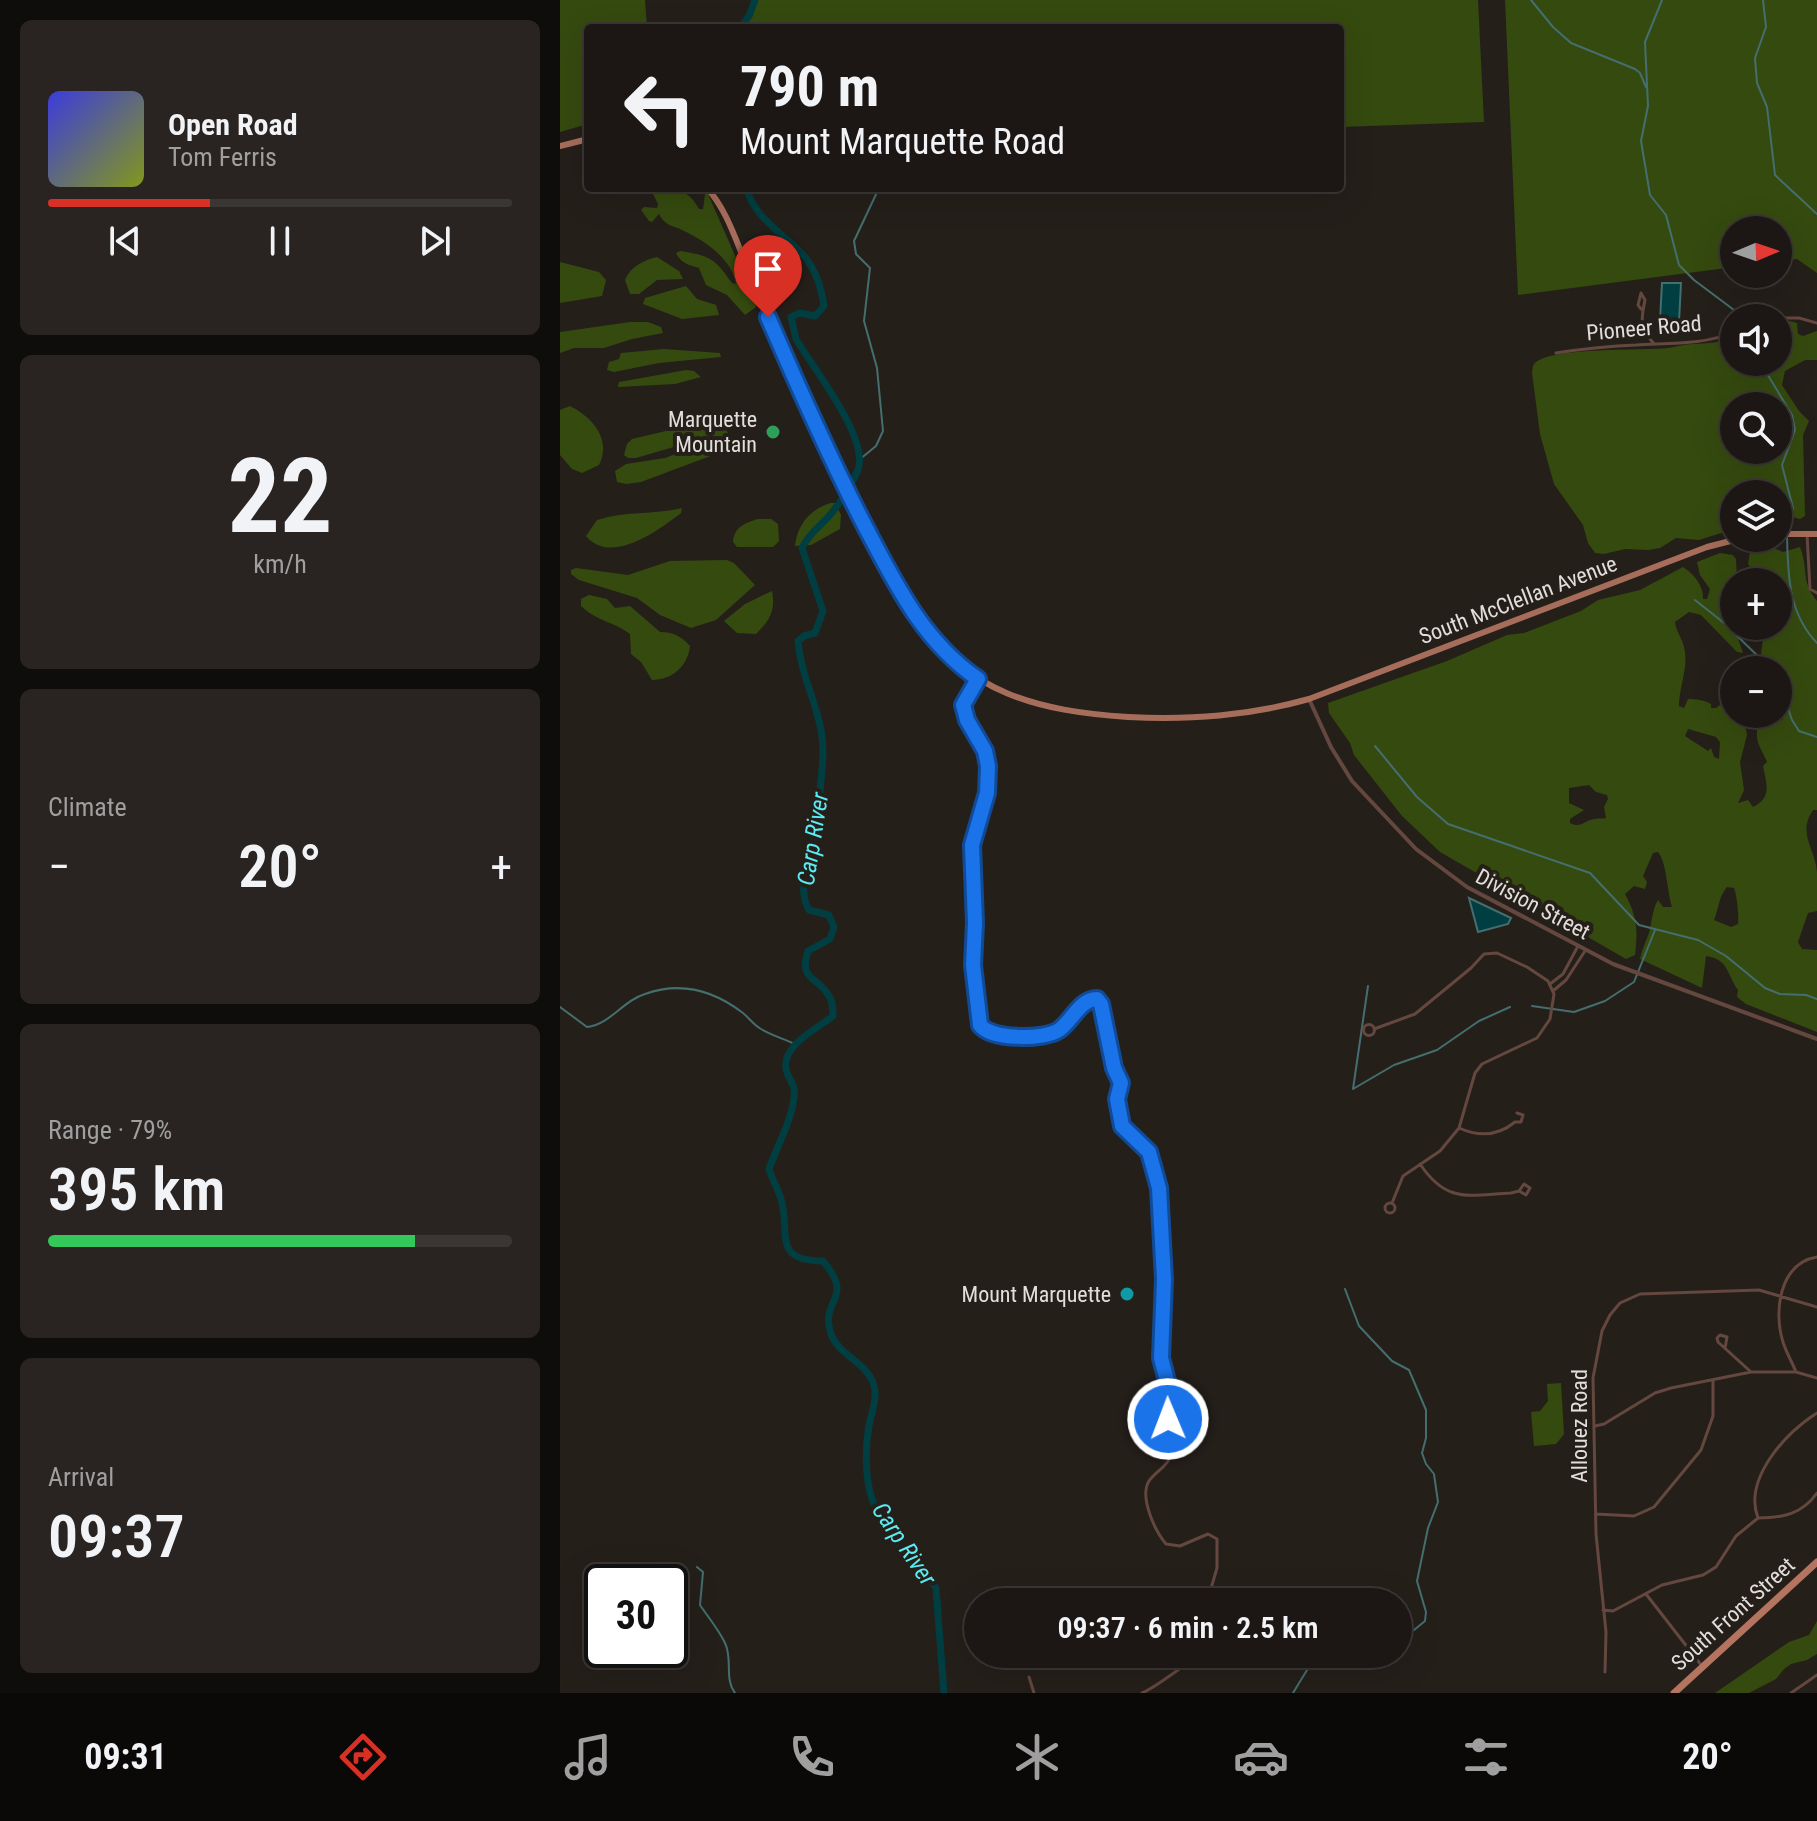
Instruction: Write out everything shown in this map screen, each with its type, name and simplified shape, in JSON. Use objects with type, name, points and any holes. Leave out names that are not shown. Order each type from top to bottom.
[{"type":"highway","name":"South Front Street","points":[[1674,1693],[1817,1562]]},
{"type":"main road","points":[[560,146],[584,140]]},
{"type":"main road","name":"South McClellan Avenue","points":[[710,192],[729,223],[796,385],[843,483],[913,614],[941,648],[978,679],[1035,705],[1073,713],[1169,719],[1221,717],[1279,708],[1720,544]]},
{"type":"main road","points":[[1792,534],[1817,534]]},
{"type":"street","points":[[1641,309],[1645,331],[1654,344]]},
{"type":"street","points":[[1792,318],[1817,323]]},
{"type":"street","name":"Pioneer Road","points":[[1556,353],[1720,337]]},
{"type":"street","points":[[1807,533],[1810,589],[1817,593]]},
{"type":"street","points":[[978,679],[963,705],[964,714],[980,738],[987,759],[987,793],[972,845],[973,965],[980,1025],[996,1035],[1047,1035],[1058,1030],[1087,1001],[1097,999],[1101,1004],[1114,1068],[1121,1083],[1117,1099],[1122,1126],[1149,1152],[1159,1188],[1164,1279],[1161,1358],[1167,1381],[1171,1456],[1168,1464],[1147,1485],[1145,1494],[1166,1544],[1180,1546],[1208,1534],[1217,1539],[1217,1568],[1211,1588]]},
{"type":"street","name":"Division Street","points":[[1309,699],[1331,747],[1352,781],[1409,843],[1467,887],[1621,967],[1817,1039]]},
{"type":"street","points":[[1550,984],[1567,969],[1578,946]]},
{"type":"street","points":[[1553,991],[1566,980],[1586,950]]},
{"type":"street","points":[[1374,1029],[1415,1014],[1484,954],[1497,953],[1527,967],[1550,984],[1553,991],[1554,1006],[1550,1019],[1537,1038],[1482,1064],[1475,1073],[1459,1128],[1440,1151],[1403,1176],[1392,1203]]},
{"type":"street","points":[[1459,1128],[1470,1133],[1493,1133],[1515,1122]]},
{"type":"street","points":[[1420,1164],[1433,1183],[1446,1191],[1458,1194],[1519,1191]]},
{"type":"street","points":[[1796,1372],[1782,1340],[1781,1297],[1794,1266],[1817,1257]]},
{"type":"street","name":"Allouez Road","points":[[1605,1672],[1598,1568],[1593,1378],[1602,1331],[1620,1303],[1640,1294],[1759,1290],[1817,1307]]},
{"type":"street","points":[[1725,1348],[1751,1372]]},
{"type":"street","points":[[1595,1426],[1604,1424],[1655,1393],[1713,1380],[1751,1372],[1796,1372],[1817,1378]]},
{"type":"street","points":[[1596,1514],[1634,1516],[1654,1507],[1701,1450],[1713,1416],[1713,1380]]},
{"type":"street","points":[[1758,1518],[1754,1489],[1761,1471],[1804,1421],[1817,1413]]},
{"type":"street","points":[[1603,1610],[1613,1611],[1662,1585],[1703,1575],[1716,1567],[1736,1536],[1758,1518],[1774,1518],[1797,1512],[1817,1493]]},
{"type":"street","points":[[1646,1594],[1702,1666]]},
{"type":"street","points":[[1142,1693],[1153,1689],[1179,1668]]},
{"type":"street","points":[[1791,1693],[1817,1675]]},
{"type":"street","points":[[1029,1677],[1034,1693]]},
{"type":"green space","points":[[560,0],[645,0],[647,24],[584,24],[584,125],[560,132]]},
{"type":"green space","points":[[755,0],[1478,0],[1484,122],[1344,127],[1344,24],[743,24]]},
{"type":"green space","points":[[1505,0],[1817,0],[1817,273],[1797,259],[1792,260],[1792,216],[1720,216],[1720,269],[1518,295]]},
{"type":"green space","points":[[650,192],[683,192],[699,209],[703,209],[705,194],[708,194],[756,307],[745,315],[727,295],[706,285],[699,268],[680,260],[676,253],[680,251],[705,257],[716,263],[736,284],[729,267],[709,246],[667,224],[659,214],[652,222],[649,221],[641,210],[644,207],[657,208]]},
{"type":"green space","points":[[657,257],[679,271],[683,279],[657,280],[639,294],[630,294],[625,280],[627,275],[638,265]]},
{"type":"green space","points":[[560,262],[599,272],[606,280],[602,296],[560,303]]},
{"type":"green space","points":[[686,286],[697,299],[716,305],[719,315],[682,319],[643,304],[645,298]]},
{"type":"green space","points":[[648,322],[661,327],[663,333],[604,348],[574,348],[560,353],[560,332]]},
{"type":"green space","points":[[1792,322],[1797,323],[1798,334],[1803,336],[1817,331],[1817,360],[1805,360],[1792,367]]},
{"type":"green space","points":[[1719,342],[1720,376],[1784,376],[1782,385],[1787,392],[1720,392],[1720,464],[1792,464],[1792,400],[1809,421],[1803,435],[1805,516],[1800,519],[1792,517],[1792,480],[1720,480],[1720,533],[1699,540],[1676,538],[1660,548],[1648,550],[1595,553],[1588,543],[1583,525],[1554,484],[1540,434],[1532,373],[1535,363],[1561,354]]},
{"type":"green space","points":[[664,349],[720,353],[721,357],[659,363],[614,372],[607,370],[609,362],[619,359],[621,353]]},
{"type":"green space","points":[[694,371],[701,377],[675,384],[618,387],[619,382]]},
{"type":"green space","points":[[570,406],[586,416],[598,430],[603,446],[599,465],[582,473],[572,469],[560,455],[560,410]]},
{"type":"green space","points":[[718,421],[728,433],[723,438],[701,439],[636,458],[624,455],[632,439]]},
{"type":"green space","points":[[704,443],[714,443],[721,452],[641,482],[617,482],[615,471],[626,464],[665,458]]},
{"type":"green space","points":[[835,503],[841,515],[840,529],[811,545],[795,546],[806,519],[817,509]]},
{"type":"green space","points":[[682,508],[681,513],[635,542],[608,547],[596,544],[586,536],[597,520]]},
{"type":"green space","points":[[758,519],[771,519],[778,524],[779,541],[773,547],[737,547],[733,542],[738,529]]},
{"type":"green space","points":[[1800,547],[1808,587],[1817,601],[1817,810],[1813,810],[1808,819],[1807,834],[1816,863],[1817,911],[1808,913],[1798,942],[1802,949],[1817,950],[1817,1032],[1746,1004],[1737,997],[1738,990],[1719,960],[1706,956],[1702,988],[1640,959],[1658,900],[1663,907],[1672,907],[1658,852],[1653,853],[1643,876],[1647,882],[1645,889],[1634,886],[1625,894],[1632,909],[1636,931],[1635,955],[1626,959],[1440,852],[1402,816],[1354,755],[1350,743],[1329,713],[1328,703],[1447,661],[1507,635],[1524,633],[1581,611],[1598,600],[1640,590],[1683,567],[1698,581],[1703,599],[1707,599],[1710,589],[1700,575],[1697,562],[1720,553],[1733,555],[1736,568],[1720,568],[1720,635],[1701,615],[1689,612],[1675,622],[1685,654],[1679,706],[1684,708],[1688,699],[1706,702],[1711,704],[1711,708],[1720,705],[1720,728],[1746,728],[1747,735],[1740,762],[1744,790],[1738,803],[1748,800],[1753,807],[1763,799],[1767,789],[1763,766],[1767,762],[1757,739],[1757,728],[1792,728],[1792,656],[1762,656],[1761,653],[1763,640],[1792,640],[1792,568],[1751,568],[1748,564],[1750,552],[1792,552]],"holes":[[[1688,729],[1716,737],[1720,742],[1719,759],[1714,757],[1711,748],[1708,751],[1685,736]],[[1589,785],[1596,792],[1607,795],[1604,807],[1606,818],[1580,825],[1570,823],[1570,819],[1584,810],[1569,803],[1569,788]],[[1727,887],[1734,888],[1738,911],[1738,924],[1731,927],[1714,920]]]},
{"type":"green space","points":[[727,560],[734,563],[755,585],[716,620],[691,628],[660,615],[637,598],[579,580],[571,574],[571,570],[576,568],[628,575],[670,561]]},
{"type":"green space","points":[[772,591],[770,615],[756,634],[737,633],[724,621],[745,604]]},
{"type":"green space","points":[[589,595],[607,599],[615,608],[630,606],[660,632],[683,640],[690,646],[682,666],[666,678],[652,680],[641,662],[631,654],[630,634],[581,606],[581,599]]},
{"type":"green space","points":[[1725,640],[1739,640],[1743,653],[1737,652]]},
{"type":"green space","points":[[1561,1383],[1564,1434],[1556,1444],[1534,1446],[1531,1412],[1540,1411],[1548,1401],[1547,1384]]},
{"type":"green space","points":[[1817,1621],[1817,1654],[1791,1664],[1776,1679],[1749,1693],[1715,1693],[1789,1642],[1809,1635]]},
{"type":"water","points":[[1662,283],[1681,283],[1679,322],[1660,321]]},
{"type":"water","points":[[1469,898],[1511,918],[1508,924],[1478,932]]},
{"type":"waterway","name":"Carp River","points":[[743,24],[755,0]]},
{"type":"waterway","points":[[1531,0],[1571,43],[1635,69],[1646,87]]},
{"type":"waterway","points":[[1662,0],[1645,42],[1648,106],[1641,141],[1650,195],[1666,215],[1679,265],[1726,304]]},
{"type":"waterway","points":[[1763,0],[1766,27],[1755,58],[1757,83],[1767,107],[1775,175],[1817,214]]},
{"type":"waterway","name":"Carp River","points":[[748,192],[761,215],[804,256],[816,275],[824,306],[815,316],[800,313],[791,317],[796,339],[846,419],[859,452],[858,470],[848,488],[802,548],[823,611],[815,633],[798,641],[823,745],[820,816],[807,863],[804,888],[809,910],[829,915],[834,927],[830,939],[808,951],[806,968],[830,998],[833,1016],[802,1038],[789,1052],[786,1069],[794,1098],[769,1169],[784,1211],[789,1250],[807,1260],[823,1261],[832,1274],[837,1292],[829,1313],[831,1334],[841,1349],[873,1381],[875,1401],[866,1453],[870,1491],[889,1532],[936,1588],[944,1693]]},
{"type":"waterway","points":[[859,460],[876,446],[883,431],[877,368],[864,321],[870,268],[856,254],[854,241],[877,192]]},
{"type":"waterway","points":[[1768,376],[1792,415],[1795,430],[1782,465],[1786,480]]},
{"type":"waterway","points":[[1792,504],[1792,512]]},
{"type":"waterway","points":[[1788,552],[1795,606],[1807,631],[1817,643]]},
{"type":"waterway","points":[[1695,600],[1758,656]]},
{"type":"waterway","points":[[1792,720],[1799,731],[1817,737]]},
{"type":"waterway","points":[[1375,746],[1417,797],[1448,824],[1590,873],[1639,925],[1698,940],[1726,956],[1765,988],[1780,994],[1806,995],[1817,999]]},
{"type":"waterway","points":[[1532,1006],[1574,1012],[1605,1001],[1634,982],[1655,930]]},
{"type":"waterway","points":[[1368,986],[1353,1089],[1394,1065],[1437,1050],[1479,1021],[1510,1007]]},
{"type":"waterway","points":[[560,1007],[587,1027],[603,1022],[637,997],[658,990],[684,988],[720,998],[756,1026],[795,1044]]},
{"type":"waterway","points":[[1345,1289],[1359,1326],[1392,1361],[1409,1370],[1426,1410],[1426,1438],[1422,1453],[1434,1474],[1438,1502],[1428,1528],[1417,1581],[1426,1612],[1425,1621],[1412,1631]]},
{"type":"waterway","points":[[697,1567],[703,1572],[700,1605],[725,1643],[730,1682],[735,1693]]},
{"type":"waterway","points":[[1293,1693],[1309,1668]]},
{"type":"place","name":"Marquette Mountain","points":[[773,432]]},
{"type":"place","name":"Mount Marquette","points":[[1127,1294]]},
{"type":"route","points":[[768,317],[822,441],[902,596],[930,636],[978,679],[963,705],[967,720],[980,738],[988,766],[987,793],[972,845],[973,965],[980,1025],[996,1035],[1047,1035],[1058,1030],[1087,1001],[1094,998],[1101,1004],[1114,1068],[1121,1083],[1117,1099],[1122,1126],[1149,1152],[1159,1188],[1164,1279],[1161,1358],[1167,1381],[1168,1419]]}]
